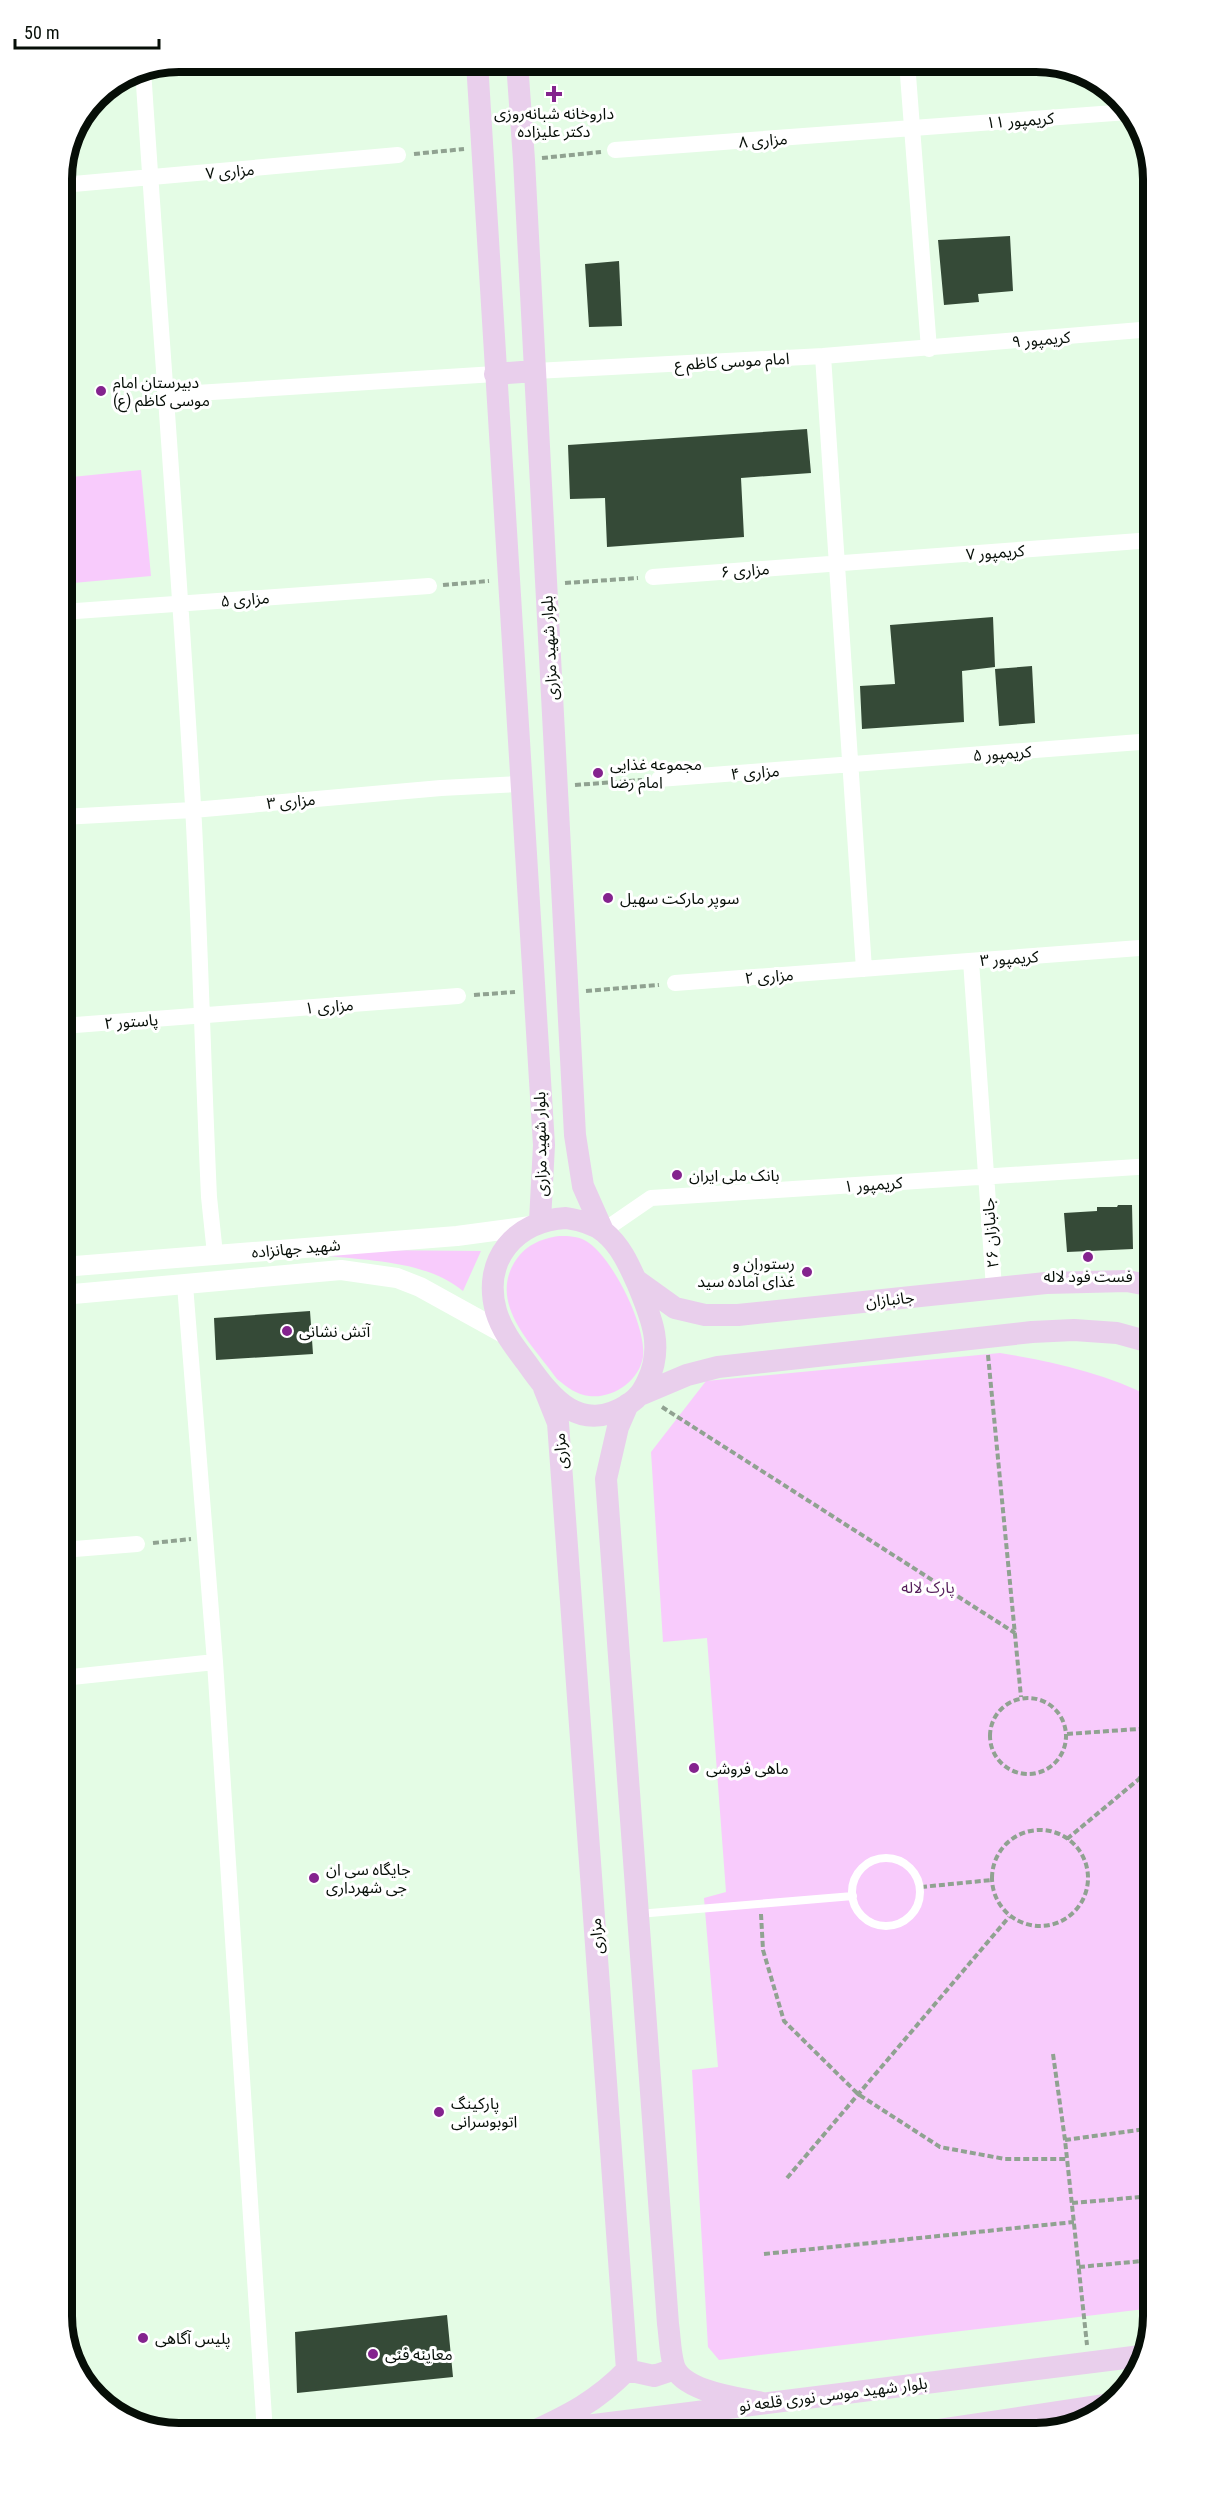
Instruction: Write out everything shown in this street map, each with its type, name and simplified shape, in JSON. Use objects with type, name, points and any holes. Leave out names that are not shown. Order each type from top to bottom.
[{"type":"main road","name":"بلوار شهید مزاری","points":[[478,72],[544,1145],[536,1223]]},
{"type":"main road","name":"بلوار شهید مزاری","points":[[518,72],[578,1160],[583,1186],[603,1231]]},
{"type":"main road","points":[[495,374],[535,371]]},
{"type":"main road","points":[[762,2403],[709,2392],[689,2382],[675,2369],[668,2324],[606,1479],[618,1427],[635,1399],[654,1366],[657,1350],[654,1326],[626,1258],[603,1231],[582,1221],[566,1218],[536,1223],[514,1238],[501,1254],[494,1274],[494,1296],[496,1312],[505,1334],[556,1401],[570,1410],[590,1416],[614,1411],[635,1399],[687,1375],[718,1366],[1074,1330],[1117,1333],[1143,1340]]},
{"type":"main road","name":"جانبازان","points":[[636,1280],[675,1308],[705,1315],[738,1315],[1046,1283],[1126,1281],[1143,1284]]},
{"type":"main road","name":"مزاری","points":[[544,1388],[558,1423],[627,2370]]},
{"type":"main road","name":"بلوار شهید موسی نوری قلعه نو","points":[[607,2423],[1134,2357]]},
{"type":"main road","points":[[552,2423],[576,2412],[608,2390],[627,2370],[654,2376],[675,2369]]},
{"type":"main road","points":[[985,2423],[1092,2407]]},
{"type":"street","points":[[909,72],[929,349]]},
{"type":"street","points":[[144,78],[164,395],[181,604],[193,810],[209,1197],[218,1282]]},
{"type":"street","name":"کریمپور ۱۱","points":[[912,129],[1120,113]]},
{"type":"street","name":"مزاری ۸","points":[[615,150],[912,129]]},
{"type":"street","name":"مزاری ۷","points":[[72,184],[398,155]]},
{"type":"street","name":"کریمپور ۹","points":[[929,349],[1143,331]]},
{"type":"street","name":"امام موسی کاظم ع","points":[[535,371],[929,349]]},
{"type":"street","points":[[823,356],[864,969]]},
{"type":"street","points":[[164,395],[495,374]]},
{"type":"street","name":"کریمپور ۷","points":[[837,563],[1143,541]]},
{"type":"street","name":"مزاری ۶","points":[[653,577],[837,563]]},
{"type":"street","name":"مزاری ۵","points":[[72,611],[429,586]]},
{"type":"street","name":"کریمپور ۵","points":[[850,764],[1143,742]]},
{"type":"street","name":"مزاری ۴","points":[[660,779],[850,764]]},
{"type":"street","name":"مزاری ۳","points":[[72,816],[193,810],[441,788],[520,784]]},
{"type":"street","name":"کریمپور ۳","points":[[864,969],[1143,948]]},
{"type":"street","name":"جانبازان ۲۶","points":[[971,961],[994,1288]]},
{"type":"street","name":"مزاری ۲","points":[[675,983],[864,969]]},
{"type":"street","name":"مزاری ۱","points":[[201,1016],[458,996]]},
{"type":"street","name":"پاستور ۲","points":[[72,1025],[201,1016]]},
{"type":"street","name":"کریمپور ۱","points":[[603,1231],[651,1198],[1143,1167]]},
{"type":"street","name":"شهید جهانزاده","points":[[72,1266],[457,1236],[536,1223]]},
{"type":"street","name":"شهید جهانزاده","points":[[72,1294],[341,1270],[374,1273],[397,1278],[420,1287],[505,1334]]},
{"type":"street","points":[[185,1285],[215,1662],[264,2423]]},
{"type":"street","points":[[72,1549],[137,1544]]},
{"type":"street","points":[[72,1677],[215,1662]]},
{"type":"lane","points":[[886,1857],[909,1865],[921,1887],[916,1911],[898,1926],[873,1925],[855,1910],[851,1886],[863,1865],[886,1857]]},
{"type":"lane","points":[[638,1914],[852,1896]]},
{"type":"path","points":[[398,155],[482,148]]},
{"type":"path","points":[[524,160],[615,150]]},
{"type":"path","points":[[546,584],[653,577]]},
{"type":"path","points":[[429,586],[508,580]]},
{"type":"path","points":[[556,787],[660,779]]},
{"type":"path","points":[[567,992],[675,983]]},
{"type":"path","points":[[458,996],[534,991]]},
{"type":"path","points":[[987,1337],[1021,1698]]},
{"type":"path","points":[[635,1399],[1015,1633]]},
{"type":"path","points":[[137,1544],[206,1538]]},
{"type":"path","points":[[1021,1698],[1043,1700],[1060,1713],[1067,1734],[1062,1755],[1046,1770],[1024,1774],[1004,1766],[991,1748],[990,1726],[1001,1707],[1021,1698]]},
{"type":"path","points":[[1067,1734],[1143,1729]]},
{"type":"path","points":[[1067,1839],[1143,1773]]},
{"type":"path","points":[[1139,1779],[1143,1782]]},
{"type":"path","points":[[1030,1829],[1058,1832],[1067,1839],[1080,1850],[1089,1876],[1083,1903],[1062,1922],[1035,1927],[1009,1917],[993,1894],[991,1866],[1005,1842],[1030,1829]]},
{"type":"path","points":[[921,1887],[992,1880]]},
{"type":"path","points":[[761,1904],[763,1950],[784,2021],[858,2094],[940,2147],[1005,2159],[1067,2159]]},
{"type":"path","points":[[787,2178],[1009,1917]]},
{"type":"path","points":[[1053,2054],[1065,2140],[1089,2364]]},
{"type":"path","points":[[1065,2140],[1143,2129]]},
{"type":"path","points":[[1072,2203],[1143,2197]]},
{"type":"path","points":[[764,2254],[1074,2222]]},
{"type":"path","points":[[1079,2267],[1143,2261]]},
{"type":"green space","points":[[141,470],[151,576],[72,583],[72,477]]},
{"type":"green space","points":[[559,1236],[579,1238],[596,1249],[617,1276],[634,1311],[643,1344],[641,1366],[624,1387],[607,1395],[580,1394],[557,1379],[517,1325],[511,1310],[507,1295],[508,1279],[514,1263],[534,1244]]},
{"type":"green space","points":[[366,1250],[481,1251],[463,1291],[431,1273],[414,1268],[320,1255]]},
{"type":"green space","name":"پارک لاله","points":[[1000,1353],[1040,1360],[1098,1375],[1143,1393],[1143,2309],[719,2360],[708,2347],[692,2070],[718,2067],[704,1898],[726,1892],[707,1638],[663,1642],[651,1452],[706,1381]]},
{"type":"building","points":[[1010,236],[1013,291],[978,294],[979,302],[944,305],[938,240]]},
{"type":"building","points":[[619,261],[622,326],[589,327],[585,264]]},
{"type":"building","points":[[807,429],[811,473],[741,478],[744,537],[607,547],[605,498],[570,499],[568,445]]},
{"type":"building","points":[[993,617],[995,667],[962,671],[964,722],[862,729],[860,686],[895,684],[890,625]]},
{"type":"building","points":[[1032,666],[1035,723],[999,726],[995,669]]},
{"type":"building","points":[[1118,1205],[1132,1205],[1133,1249],[1067,1252],[1064,1213],[1097,1211],[1097,1207],[1117,1207]]},
{"type":"building","points":[[310,1311],[313,1354],[216,1360],[214,1318]]},
{"type":"building","name":"معاینه فنی","points":[[447,2315],[453,2377],[297,2393],[295,2332]]},
{"type":"place","name":"داروخانه شبانه‌روزی دکتر علیزاده","points":[[554,94]]},
{"type":"place","name":"دبیرستان امام موسی کاظم (ع)","points":[[101,391]]},
{"type":"place","name":"مجموعه غذایی امام رضا","points":[[598,773]]},
{"type":"place","name":"سوپر مارکت سهیل","points":[[608,898]]},
{"type":"place","name":"بانک ملی ایران","points":[[677,1175]]},
{"type":"place","name":"فست فود لاله","points":[[1088,1257]]},
{"type":"place","name":"رستوران و غذای آماده سید","points":[[807,1272]]},
{"type":"place","name":"آتش نشانی","points":[[287,1331]]},
{"type":"place","name":"ماهی فروشی","points":[[694,1768]]},
{"type":"place","name":"جایگاه سی ان جی شهرداری","points":[[314,1878]]},
{"type":"place","name":"پارکینگ اتوبوسرانی","points":[[439,2112]]},
{"type":"place","name":"پلیس آگاهی","points":[[143,2338]]},
{"type":"place","name":"معاینه فنی","points":[[373,2354]]}]
